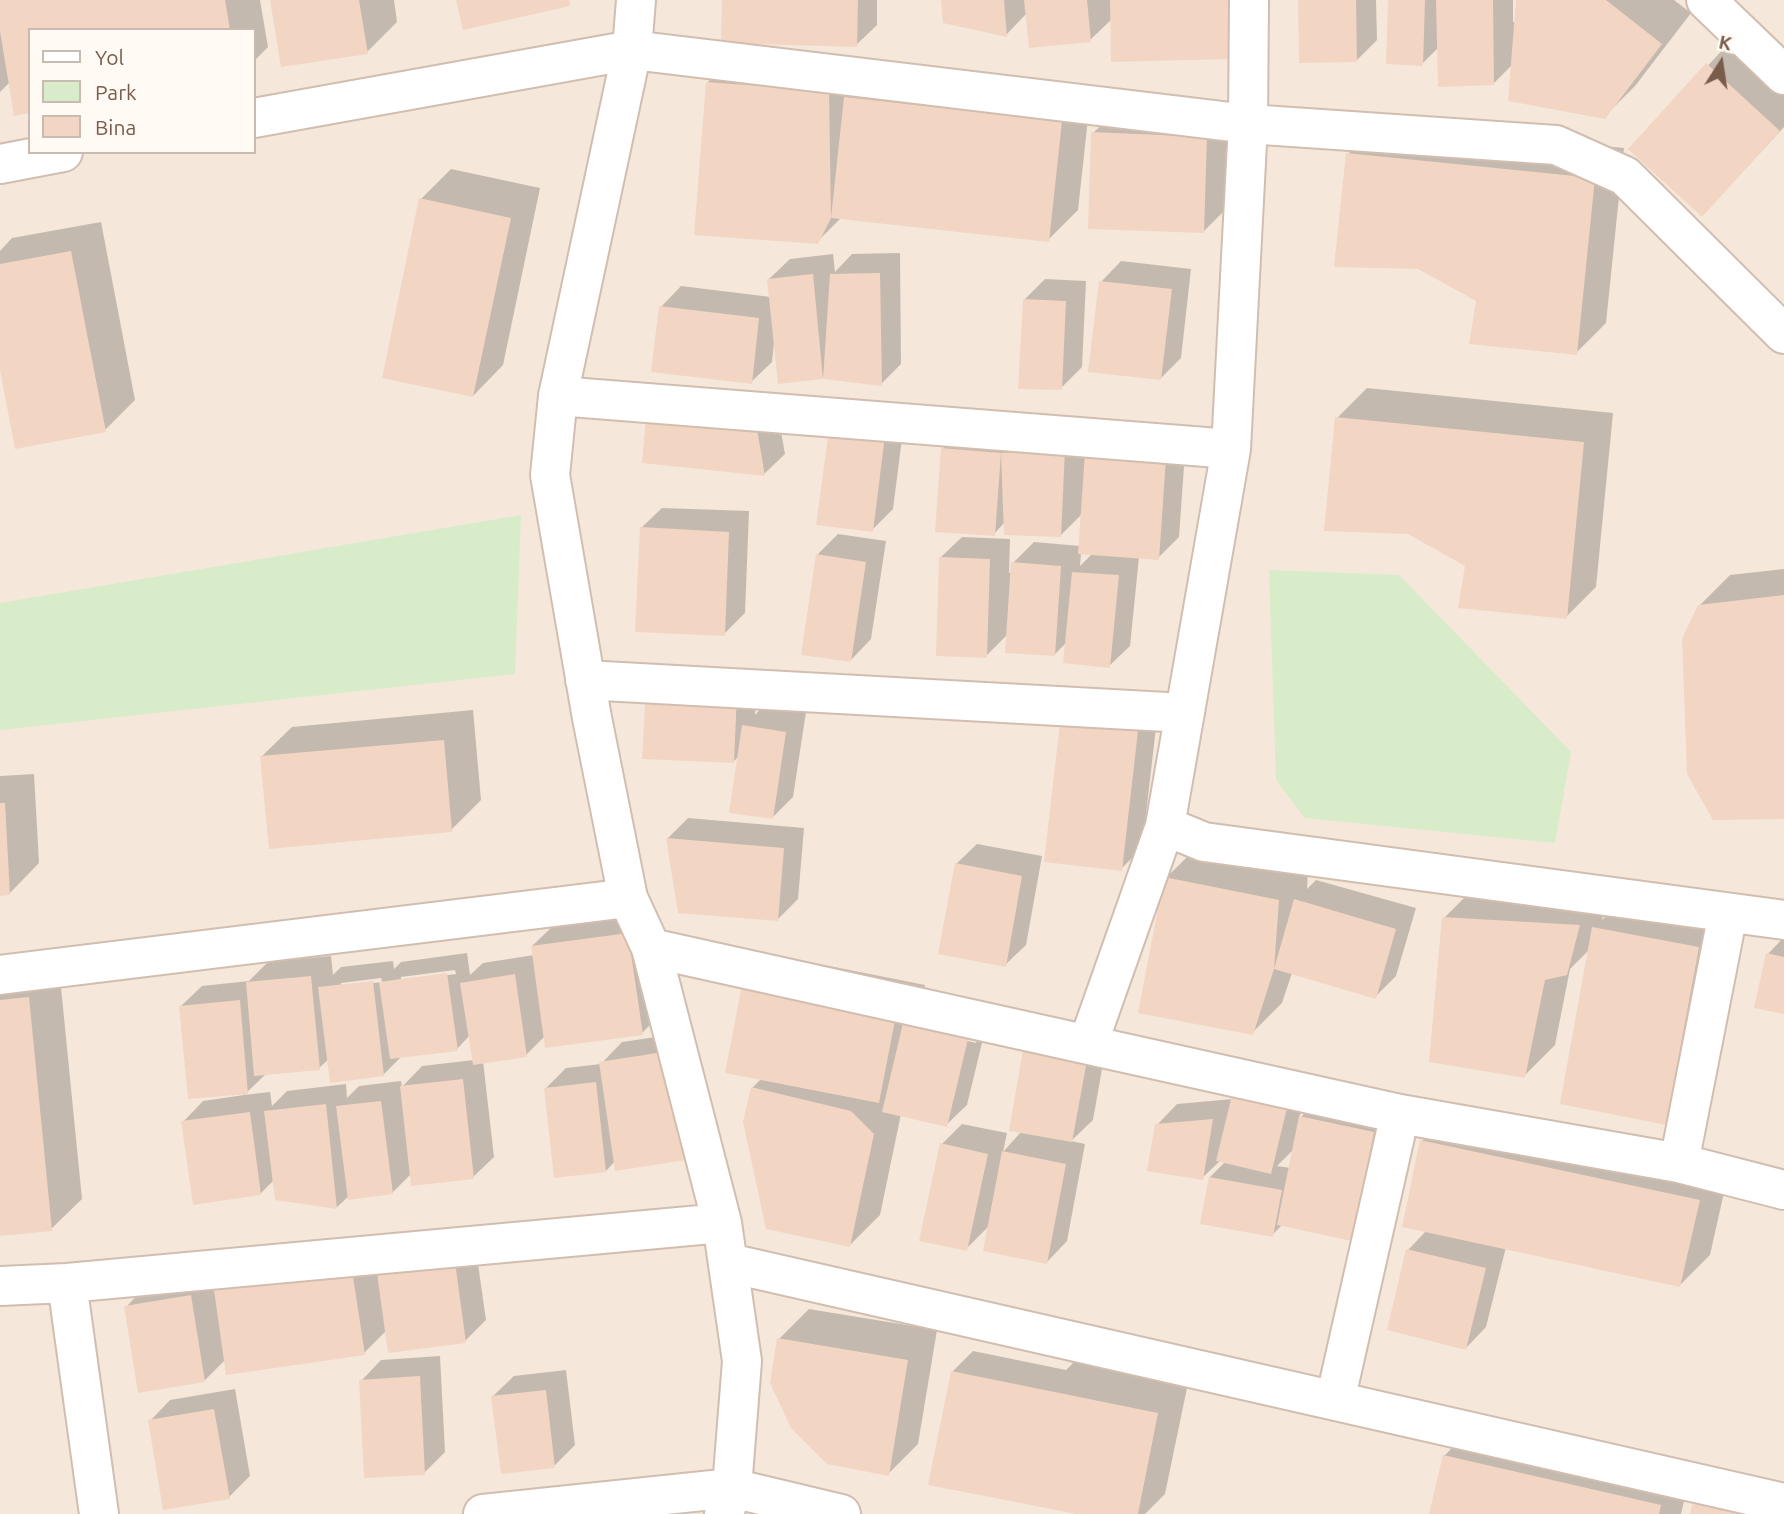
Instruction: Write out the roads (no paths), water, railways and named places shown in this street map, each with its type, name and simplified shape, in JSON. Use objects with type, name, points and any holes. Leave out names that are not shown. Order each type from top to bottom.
[{"type":"street","points":[[636,0],[632,50],[558,396],[550,475],[585,680],[628,898],[651,948],[722,1223],[729,1263],[742,1361],[728,1501]]},
{"type":"street","points":[[1088,1044],[1165,826],[1231,449],[1248,124],[1249,0]]},
{"type":"street","points":[[1706,0],[1784,75]]},
{"type":"street","points":[[256,118],[632,50],[1248,124],[1556,145],[1625,176],[1784,334]]},
{"type":"street","points":[[0,164],[52,154]]},
{"type":"street","points":[[558,396],[1231,449]]},
{"type":"street","points":[[585,680],[1185,713]]},
{"type":"street","points":[[1165,826],[1204,842],[1784,920]]},
{"type":"street","points":[[0,975],[628,898]]},
{"type":"street","points":[[1679,1163],[1728,913]]},
{"type":"street","points":[[651,948],[1400,1114],[1679,1163],[1784,1190]]},
{"type":"street","points":[[1335,1401],[1400,1114]]},
{"type":"street","points":[[0,1286],[67,1283],[722,1223]]},
{"type":"street","points":[[729,1263],[1784,1503]]},
{"type":"street","points":[[67,1283],[99,1514]]},
{"type":"street","points":[[483,1514],[728,1501],[841,1514]]}]
